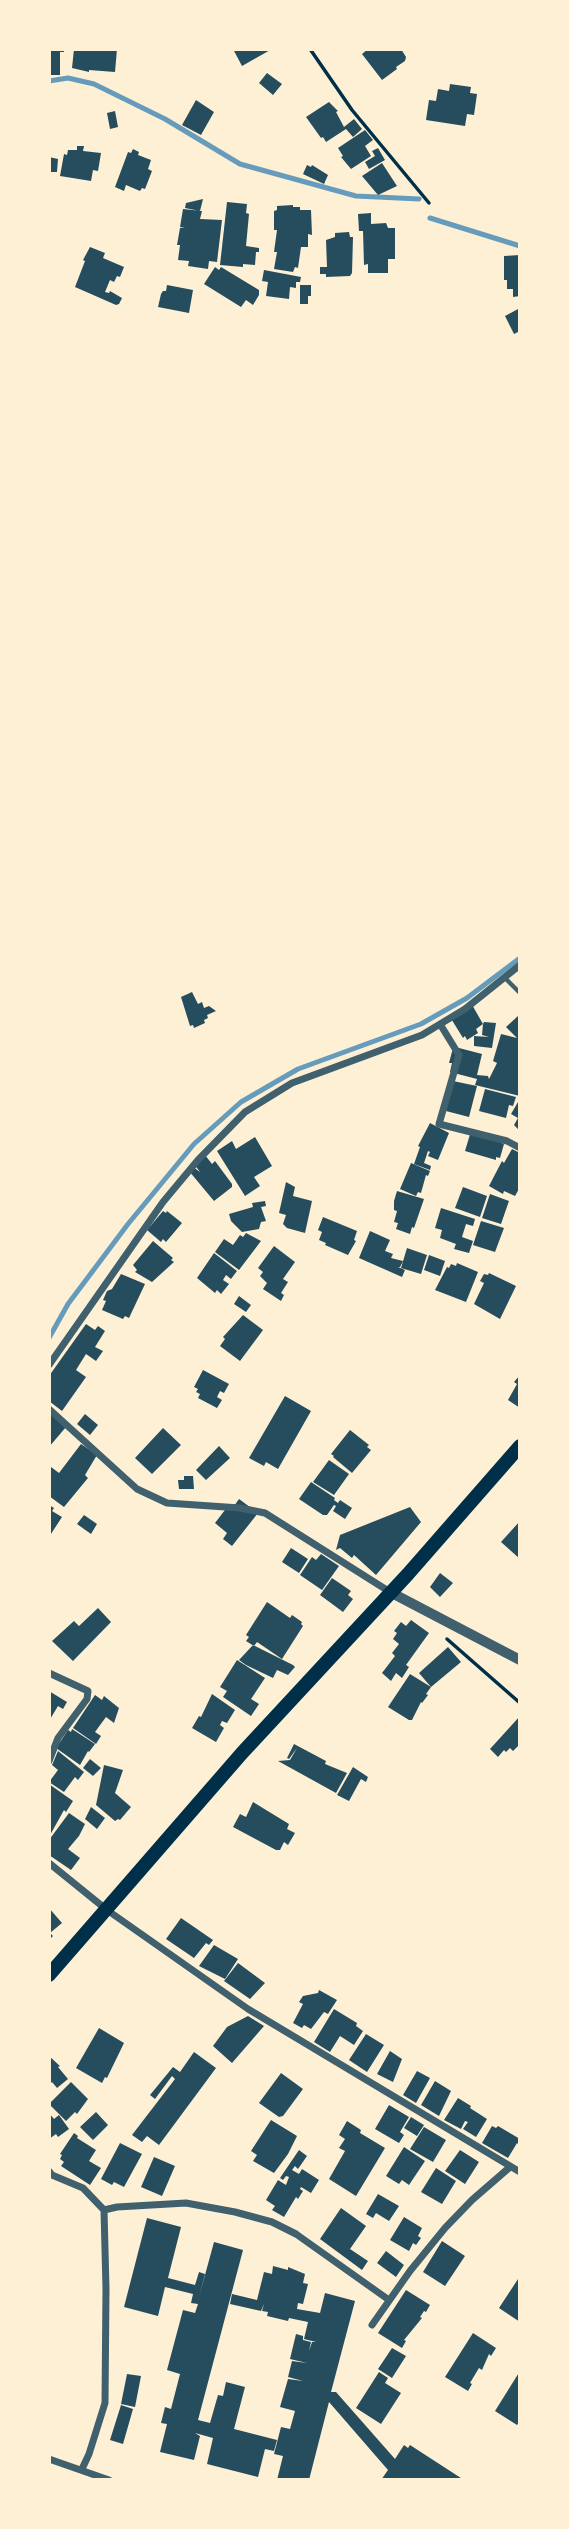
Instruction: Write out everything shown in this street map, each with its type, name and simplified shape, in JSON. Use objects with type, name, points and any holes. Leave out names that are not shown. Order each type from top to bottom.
[{"type":"highway","points":[[49,1975],[242,1754],[520,1446]]},
{"type":"street","points":[[49,1365],[163,1202],[198,1160],[245,1112],[292,1083],[422,1035],[465,1009],[520,965]]},
{"type":"street","points":[[440,1024],[459,1055],[439,1124],[507,1141],[520,1148]]},
{"type":"street","points":[[49,1409],[137,1489],[167,1503],[240,1508],[265,1513],[390,1592],[520,1660]]},
{"type":"street","points":[[49,1673],[88,1692],[87,1699],[58,1738],[49,1761]]},
{"type":"street","points":[[49,1863],[107,1910],[248,2009],[520,2172]]},
{"type":"street","points":[[372,2325],[444,2228],[510,2167]]},
{"type":"street","points":[[49,2171],[52,2175],[83,2188],[104,2210],[105,2403],[82,2469]]},
{"type":"street","points":[[104,2210],[186,2203],[272,2222],[296,2234],[389,2300]]},
{"type":"street","points":[[49,2459],[109,2480]]},
{"type":"lane","points":[[504,977],[520,993]]},
{"type":"path","points":[[310,49],[352,110],[429,204]]},
{"type":"path","points":[[438,1631],[520,1703]]},
{"type":"building","points":[[49,49],[64,49],[64,52],[60,52],[60,75],[49,75]]},
{"type":"building","points":[[74,49],[117,49],[115,72],[89,72],[72,68]]},
{"type":"building","points":[[233,49],[272,49],[242,66]]},
{"type":"building","points":[[368,49],[401,49],[406,57],[405,61],[382,80],[362,54]]},
{"type":"building","points":[[267,73],[282,84],[273,95],[259,83]]},
{"type":"building","points":[[450,84],[471,87],[470,93],[477,94],[474,115],[467,114],[465,126],[426,120],[429,100],[436,101],[438,89],[449,91]]},
{"type":"building","points":[[196,100],[214,112],[201,135],[182,125]]},
{"type":"building","points":[[329,102],[338,111],[336,112],[344,127],[354,119],[362,129],[353,137],[346,129],[326,142],[321,138],[306,117]]},
{"type":"building","points":[[115,111],[118,127],[110,129],[107,113]]},
{"type":"building","points":[[365,130],[373,140],[365,146],[371,156],[351,169],[341,157],[343,156],[338,148]]},
{"type":"building","points":[[77,146],[84,146],[83,151],[101,153],[98,171],[93,170],[91,181],[60,176],[64,154],[67,155],[68,150],[77,150]]},
{"type":"building","points":[[378,148],[385,160],[369,169],[365,162],[375,156],[372,151]]},
{"type":"building","points":[[133,149],[139,152],[138,155],[151,160],[148,169],[152,171],[145,189],[140,191],[126,185],[124,191],[115,187],[128,152],[131,153]]},
{"type":"building","points":[[49,157],[58,159],[57,172],[49,172]]},
{"type":"building","points":[[382,163],[397,186],[378,195],[362,176]]},
{"type":"building","points":[[307,165],[312,165],[328,175],[324,184],[303,174]]},
{"type":"building","points":[[203,199],[200,211],[185,208],[186,203]]},
{"type":"building","points":[[227,202],[247,204],[246,213],[249,214],[246,246],[259,248],[255,265],[220,265]]},
{"type":"building","points":[[277,206],[300,207],[300,210],[311,210],[312,235],[308,234],[308,247],[301,247],[298,268],[295,267],[293,272],[274,269],[277,230],[274,230],[274,211]]},
{"type":"building","points":[[183,209],[202,211],[200,219],[222,220],[217,262],[209,261],[208,269],[188,266],[189,261],[178,260],[180,228],[185,228],[180,227]]},
{"type":"building","points":[[371,213],[371,224],[386,223],[388,228],[395,228],[395,259],[388,259],[388,273],[368,273],[368,264],[364,265],[363,231],[359,231],[358,214]]},
{"type":"building","points":[[349,232],[350,237],[353,237],[350,276],[326,277],[326,274],[320,274],[320,267],[327,267],[326,240],[335,237],[335,233]]},
{"type":"building","points":[[90,247],[105,253],[103,258],[124,267],[120,277],[117,276],[114,282],[110,280],[105,292],[110,291],[122,298],[119,304],[75,287]]},
{"type":"building","points":[[520,255],[520,296],[513,297],[513,289],[507,289],[507,280],[504,280],[504,256]]},
{"type":"building","points":[[215,267],[219,270],[221,267],[259,290],[253,305],[246,300],[241,307],[204,284]]},
{"type":"building","points":[[264,270],[301,277],[300,282],[296,282],[296,288],[290,287],[289,299],[266,296],[268,282],[262,281]]},
{"type":"building","points":[[167,285],[193,290],[189,313],[158,307],[161,294],[166,291]]},
{"type":"building","points":[[300,285],[311,285],[308,304],[300,304]]},
{"type":"building","points":[[520,308],[520,331],[514,334],[505,316]]},
{"type":"building","points":[[192,992],[198,1004],[202,1002],[204,1008],[209,1006],[216,1011],[207,1015],[205,1023],[194,1028],[193,1025],[190,1026],[181,997]]},
{"type":"building","points":[[471,1003],[483,1024],[476,1029],[478,1033],[467,1040],[450,1017]]},
{"type":"building","points":[[518,1016],[520,1096],[475,1085],[477,1079],[450,1072],[452,1063],[449,1063],[453,1048],[459,1048],[482,1054],[477,1075],[488,1076],[489,1079],[497,1063],[493,1061],[501,1034],[517,1038],[506,1027]]},
{"type":"building","points":[[496,1023],[492,1048],[474,1046],[474,1036],[489,1037],[482,1035],[483,1024]]},
{"type":"building","points":[[453,1081],[477,1086],[469,1117],[446,1111]]},
{"type":"building","points":[[485,1089],[516,1097],[513,1106],[509,1105],[506,1118],[479,1111]]},
{"type":"building","points":[[518,1102],[520,1131],[514,1125],[518,1118],[511,1114]]},
{"type":"building","points":[[430,1123],[449,1133],[438,1160],[428,1156],[428,1151],[424,1163],[431,1166],[430,1170],[414,1164],[420,1147],[418,1146]]},
{"type":"building","points":[[471,1131],[504,1144],[500,1158],[496,1157],[496,1160],[465,1151]]},
{"type":"building","points":[[255,1137],[272,1166],[254,1177],[260,1186],[245,1196],[217,1151],[232,1141],[236,1149]]},
{"type":"building","points":[[512,1149],[520,1153],[520,1187],[515,1196],[504,1191],[503,1194],[489,1186],[502,1161],[504,1163]]},
{"type":"building","points":[[205,1155],[212,1164],[215,1161],[232,1184],[232,1187],[214,1201],[189,1171],[193,1167],[200,1172],[194,1164]]},
{"type":"building","points":[[411,1163],[430,1171],[428,1176],[426,1175],[421,1193],[418,1192],[416,1196],[400,1189]]},
{"type":"building","points":[[286,1182],[295,1187],[293,1196],[312,1201],[305,1233],[287,1228],[283,1224],[286,1215],[279,1213]]},
{"type":"building","points":[[463,1187],[487,1196],[480,1217],[455,1208]]},
{"type":"building","points":[[397,1191],[424,1199],[410,1234],[396,1229],[398,1223],[394,1222],[397,1211],[394,1210],[394,1201]]},
{"type":"building","points":[[490,1194],[509,1201],[501,1224],[482,1218]]},
{"type":"building","points":[[265,1201],[266,1206],[261,1207],[266,1221],[261,1222],[259,1229],[242,1232],[231,1221],[229,1214],[253,1207],[252,1203]]},
{"type":"building","points":[[441,1208],[475,1219],[473,1226],[466,1224],[462,1237],[473,1241],[469,1253],[454,1249],[456,1244],[440,1238],[442,1230],[435,1228]]},
{"type":"building","points":[[163,1211],[167,1211],[182,1223],[166,1242],[163,1239],[161,1242],[147,1230]]},
{"type":"building","points":[[323,1217],[357,1231],[356,1241],[348,1255],[319,1240],[322,1232],[318,1230]]},
{"type":"building","points":[[481,1221],[504,1228],[495,1252],[473,1245]]},
{"type":"building","points":[[370,1231],[390,1240],[385,1251],[393,1254],[391,1258],[403,1261],[398,1267],[405,1270],[402,1277],[359,1258]]},
{"type":"building","points":[[246,1233],[261,1241],[239,1270],[215,1252],[224,1239],[233,1245],[240,1235],[243,1237]]},
{"type":"building","points":[[153,1241],[173,1258],[171,1260],[174,1262],[152,1282],[135,1272],[137,1270],[133,1265]]},
{"type":"building","points":[[274,1246],[295,1262],[283,1279],[288,1282],[281,1293],[284,1295],[281,1301],[263,1289],[267,1283],[260,1276],[263,1272],[258,1268]]},
{"type":"building","points":[[407,1248],[427,1255],[421,1274],[401,1268]]},
{"type":"building","points":[[214,1253],[237,1271],[231,1279],[226,1275],[223,1280],[229,1284],[221,1294],[217,1290],[215,1293],[197,1278]]},
{"type":"building","points":[[429,1255],[445,1261],[440,1276],[424,1270]]},
{"type":"building","points":[[457,1263],[478,1272],[466,1302],[435,1290],[447,1267],[451,1264],[456,1266]]},
{"type":"building","points":[[489,1273],[516,1286],[500,1319],[474,1304],[484,1283],[480,1281],[484,1274]]},
{"type":"building","points":[[121,1274],[145,1284],[129,1318],[125,1316],[123,1319],[102,1310],[107,1291],[112,1289]]},
{"type":"building","points":[[239,1296],[251,1305],[246,1312],[234,1304]]},
{"type":"building","points":[[243,1315],[263,1330],[240,1361],[220,1346],[225,1339],[223,1337]]},
{"type":"building","points":[[86,1324],[95,1330],[98,1326],[105,1331],[95,1347],[103,1351],[96,1361],[86,1354],[76,1370],[86,1377],[62,1411],[49,1401],[49,1376]]},
{"type":"building","points":[[203,1370],[229,1384],[224,1393],[220,1391],[217,1397],[222,1400],[217,1408],[198,1398],[200,1394],[194,1387]]},
{"type":"building","points":[[520,1375],[520,1408],[508,1400],[517,1384],[514,1382]]},
{"type":"building","points":[[285,1396],[311,1411],[278,1469],[266,1462],[264,1466],[249,1458]]},
{"type":"building","points":[[49,1413],[66,1427],[49,1447]]},
{"type":"building","points":[[85,1414],[98,1425],[90,1435],[77,1424]]},
{"type":"building","points":[[163,1428],[181,1445],[152,1474],[135,1458]]},
{"type":"building","points":[[350,1430],[369,1445],[367,1447],[371,1450],[352,1473],[331,1454]]},
{"type":"building","points":[[81,1444],[97,1455],[85,1475],[88,1478],[64,1507],[49,1496],[49,1470],[51,1467],[59,1473]]},
{"type":"building","points":[[219,1446],[230,1458],[206,1480],[196,1470]]},
{"type":"building","points":[[329,1460],[349,1474],[334,1495],[313,1482]]},
{"type":"building","points":[[184,1476],[193,1476],[194,1489],[179,1489],[178,1480],[184,1480]]},
{"type":"building","points":[[311,1482],[335,1498],[338,1503],[340,1500],[352,1508],[345,1519],[333,1511],[336,1506],[334,1505],[327,1515],[323,1515],[299,1499]]},
{"type":"building","points":[[239,1499],[258,1513],[232,1546],[223,1539],[227,1533],[215,1523],[228,1506],[232,1509]]},
{"type":"building","points":[[49,1505],[54,1508],[52,1511],[62,1517],[49,1537]]},
{"type":"building","points":[[410,1507],[421,1522],[376,1575],[354,1555],[352,1558],[340,1548],[336,1550],[340,1535]]},
{"type":"building","points":[[84,1515],[97,1524],[91,1534],[77,1524]]},
{"type":"building","points":[[520,1521],[520,1559],[501,1542]]},
{"type":"building","points":[[291,1548],[308,1559],[299,1573],[282,1562]]},
{"type":"building","points":[[321,1554],[339,1566],[322,1590],[300,1575],[312,1557],[316,1560]]},
{"type":"building","points":[[440,1573],[453,1583],[440,1597],[430,1587]]},
{"type":"building","points":[[332,1578],[351,1591],[348,1595],[353,1599],[343,1612],[320,1595]]},
{"type":"building","points":[[267,1602],[290,1618],[292,1615],[302,1622],[303,1626],[282,1659],[257,1642],[254,1646],[246,1641],[249,1637],[246,1635]]},
{"type":"building","points":[[98,1608],[111,1622],[73,1661],[52,1641],[74,1621],[79,1626]]},
{"type":"building","points":[[411,1620],[429,1633],[406,1665],[409,1667],[402,1678],[396,1673],[391,1681],[382,1673],[395,1656],[392,1653],[399,1644],[393,1639],[397,1633],[394,1631],[401,1622],[406,1626]]},
{"type":"building","points":[[253,1645],[295,1667],[288,1675],[277,1670],[273,1678],[246,1665],[239,1660]]},
{"type":"building","points":[[448,1647],[461,1662],[431,1687],[419,1673]]},
{"type":"building","points":[[237,1660],[265,1678],[251,1699],[259,1704],[251,1716],[223,1697],[227,1691],[220,1687]]},
{"type":"building","points":[[410,1674],[431,1687],[412,1720],[388,1707]]},
{"type":"building","points":[[49,1691],[67,1702],[63,1709],[58,1706],[49,1721]]},
{"type":"building","points":[[212,1694],[235,1710],[227,1723],[222,1721],[220,1725],[224,1728],[216,1742],[192,1728],[199,1716],[201,1717]]},
{"type":"building","points":[[95,1695],[102,1700],[104,1696],[119,1708],[114,1723],[106,1717],[95,1732],[101,1736],[96,1744],[73,1728]]},
{"type":"building","points":[[520,1716],[520,1744],[513,1751],[510,1748],[506,1752],[504,1750],[498,1757],[490,1749]]},
{"type":"building","points":[[72,1729],[95,1744],[80,1765],[56,1748],[68,1730],[71,1732]]},
{"type":"building","points":[[294,1744],[326,1761],[325,1764],[347,1773],[336,1793],[278,1761],[290,1760],[297,1748],[289,1759],[287,1758]]},
{"type":"building","points":[[58,1751],[84,1772],[78,1780],[75,1777],[64,1792],[49,1782],[58,1770],[52,1765]]},
{"type":"building","points":[[90,1759],[101,1768],[93,1776],[83,1768]]},
{"type":"building","points":[[104,1765],[123,1770],[115,1793],[131,1807],[120,1820],[115,1821],[96,1805]]},
{"type":"building","points":[[353,1767],[368,1777],[366,1782],[361,1779],[349,1801],[337,1795]]},
{"type":"building","points":[[49,1784],[73,1801],[66,1812],[64,1810],[49,1837]]},
{"type":"building","points":[[253,1802],[289,1824],[287,1829],[295,1833],[288,1845],[284,1842],[280,1850],[276,1850],[233,1827],[240,1814],[246,1817]]},
{"type":"building","points":[[91,1807],[105,1818],[97,1829],[85,1819]]},
{"type":"building","points":[[69,1813],[85,1824],[68,1849],[80,1858],[71,1870],[49,1855],[49,1840]]},
{"type":"building","points":[[49,1908],[62,1923],[50,1933],[53,1936],[49,1940]]},
{"type":"building","points":[[181,1918],[213,1940],[209,1945],[206,1943],[194,1958],[166,1939]]},
{"type":"building","points":[[214,1945],[238,1959],[225,1979],[199,1966]]},
{"type":"building","points":[[238,1963],[265,1983],[250,1999],[224,1981]]},
{"type":"building","points":[[319,1990],[337,2000],[328,2014],[324,2012],[311,2029],[293,2023],[303,2004],[299,2002],[303,1996],[318,1993]]},
{"type":"building","points":[[334,2009],[357,2023],[356,2026],[363,2031],[354,2045],[340,2036],[330,2052],[314,2042]]},
{"type":"building","points":[[248,2016],[264,2026],[232,2063],[213,2046],[227,2027]]},
{"type":"building","points":[[99,2028],[124,2043],[102,2083],[76,2068]]},
{"type":"building","points":[[366,2034],[384,2045],[367,2072],[349,2060]]},
{"type":"building","points":[[390,2051],[402,2059],[393,2082],[377,2074]]},
{"type":"building","points":[[194,2052],[216,2068],[159,2145],[147,2136],[142,2142],[132,2135],[175,2079],[172,2076],[155,2099],[150,2095],[173,2067],[180,2072]]},
{"type":"building","points":[[49,2056],[60,2066],[58,2067],[68,2079],[57,2088],[52,2082],[49,2085]]},
{"type":"building","points":[[417,2071],[430,2078],[416,2103],[403,2095]]},
{"type":"building","points":[[281,2073],[303,2089],[283,2116],[279,2117],[259,2103]]},
{"type":"building","points":[[435,2081],[451,2091],[439,2116],[421,2105]]},
{"type":"building","points":[[71,2082],[88,2099],[77,2114],[75,2112],[66,2121],[49,2104]]},
{"type":"building","points":[[458,2098],[487,2119],[476,2137],[463,2129],[468,2122],[465,2121],[461,2129],[444,2120]]},
{"type":"building","points":[[389,2105],[409,2117],[400,2132],[404,2135],[399,2143],[375,2129]]},
{"type":"building","points":[[96,2112],[108,2125],[93,2140],[80,2127]]},
{"type":"building","points":[[49,2113],[54,2119],[59,2115],[69,2129],[58,2137],[56,2134],[49,2139]]},
{"type":"building","points":[[411,2117],[424,2125],[417,2136],[404,2128]]},
{"type":"building","points":[[271,2120],[297,2136],[274,2173],[253,2161],[257,2155],[251,2151]]},
{"type":"building","points":[[347,2121],[361,2130],[360,2133],[385,2148],[356,2196],[329,2179],[345,2151],[339,2148],[345,2139],[339,2135]]},
{"type":"building","points":[[492,2126],[498,2126],[520,2139],[519,2145],[517,2143],[508,2158],[482,2143]]},
{"type":"building","points":[[424,2127],[446,2140],[433,2162],[410,2149]]},
{"type":"building","points":[[74,2133],[77,2138],[96,2150],[89,2161],[101,2168],[90,2185],[61,2166],[64,2162],[60,2159],[60,2154]]},
{"type":"building","points":[[120,2143],[142,2154],[124,2187],[101,2179]]},
{"type":"building","points":[[404,2147],[425,2161],[409,2185],[402,2180],[399,2184],[386,2176]]},
{"type":"building","points":[[299,2150],[307,2156],[298,2169],[295,2166],[292,2170],[299,2174],[302,2169],[319,2180],[311,2193],[301,2187],[303,2191],[298,2199],[296,2197],[284,2217],[272,2210],[275,2206],[266,2200],[278,2180],[286,2185],[289,2177],[286,2176],[283,2180],[280,2178]]},
{"type":"building","points":[[460,2150],[479,2162],[465,2184],[445,2171]]},
{"type":"building","points":[[154,2157],[175,2166],[162,2196],[141,2187]]},
{"type":"building","points":[[436,2168],[456,2181],[442,2204],[421,2192]]},
{"type":"building","points":[[378,2194],[399,2206],[389,2221],[376,2213],[373,2218],[366,2214]]},
{"type":"building","points":[[341,2208],[366,2226],[350,2249],[368,2261],[362,2270],[320,2239]]},
{"type":"building","points":[[404,2217],[422,2228],[418,2236],[421,2238],[416,2245],[413,2243],[409,2251],[390,2240]]},
{"type":"building","points":[[147,2218],[181,2227],[168,2278],[195,2285],[199,2272],[205,2274],[199,2297],[214,2242],[243,2250],[198,2420],[210,2423],[218,2395],[223,2396],[226,2382],[245,2387],[234,2429],[277,2440],[274,2451],[265,2449],[258,2477],[207,2464],[213,2438],[195,2433],[200,2436],[194,2460],[160,2452],[167,2424],[161,2423],[165,2407],[171,2409],[180,2374],[167,2370],[183,2310],[195,2313],[198,2304],[191,2303],[193,2294],[165,2287],[158,2316],[124,2307]]},
{"type":"building","points":[[442,2241],[465,2256],[445,2286],[423,2272]]},
{"type":"building","points":[[386,2251],[404,2265],[396,2277],[377,2263]]},
{"type":"building","points":[[273,2266],[288,2270],[288,2267],[305,2274],[303,2283],[308,2284],[303,2304],[298,2303],[297,2309],[320,2313],[325,2293],[355,2301],[331,2392],[336,2392],[395,2459],[404,2445],[408,2448],[410,2445],[464,2480],[381,2480],[388,2470],[329,2402],[309,2480],[277,2480],[283,2456],[274,2454],[281,2427],[290,2429],[295,2411],[280,2407],[288,2379],[303,2381],[288,2377],[292,2361],[307,2363],[290,2359],[296,2334],[303,2336],[303,2340],[311,2342],[309,2351],[312,2342],[316,2342],[304,2339],[308,2322],[267,2316],[268,2312],[262,2311],[264,2304],[261,2311],[230,2304],[232,2294],[257,2300],[264,2272],[272,2274]]},
{"type":"building","points":[[520,2276],[520,2322],[499,2308]]},
{"type":"building","points":[[406,2290],[430,2305],[404,2340],[406,2341],[402,2348],[378,2333]]},
{"type":"building","points":[[473,2333],[496,2348],[491,2356],[489,2354],[482,2370],[479,2368],[468,2391],[445,2377]]},
{"type":"building","points":[[392,2348],[406,2356],[392,2378],[378,2369]]},
{"type":"building","points":[[520,2371],[520,2421],[517,2425],[495,2411]]},
{"type":"building","points":[[379,2372],[388,2378],[385,2383],[401,2393],[381,2424],[356,2408]]},
{"type":"building","points":[[127,2374],[141,2376],[135,2407],[121,2404]]},
{"type":"building","points":[[121,2405],[133,2409],[123,2444],[110,2440]]},
{"type":"waterway","points":[[49,81],[68,78],[94,84],[165,119],[240,164],[356,196],[419,199]]},
{"type":"waterway","points":[[430,218],[520,246]]},
{"type":"waterway","points":[[49,1338],[68,1304],[128,1224],[194,1144],[241,1102],[298,1069],[421,1024],[467,998],[520,958]]}]
